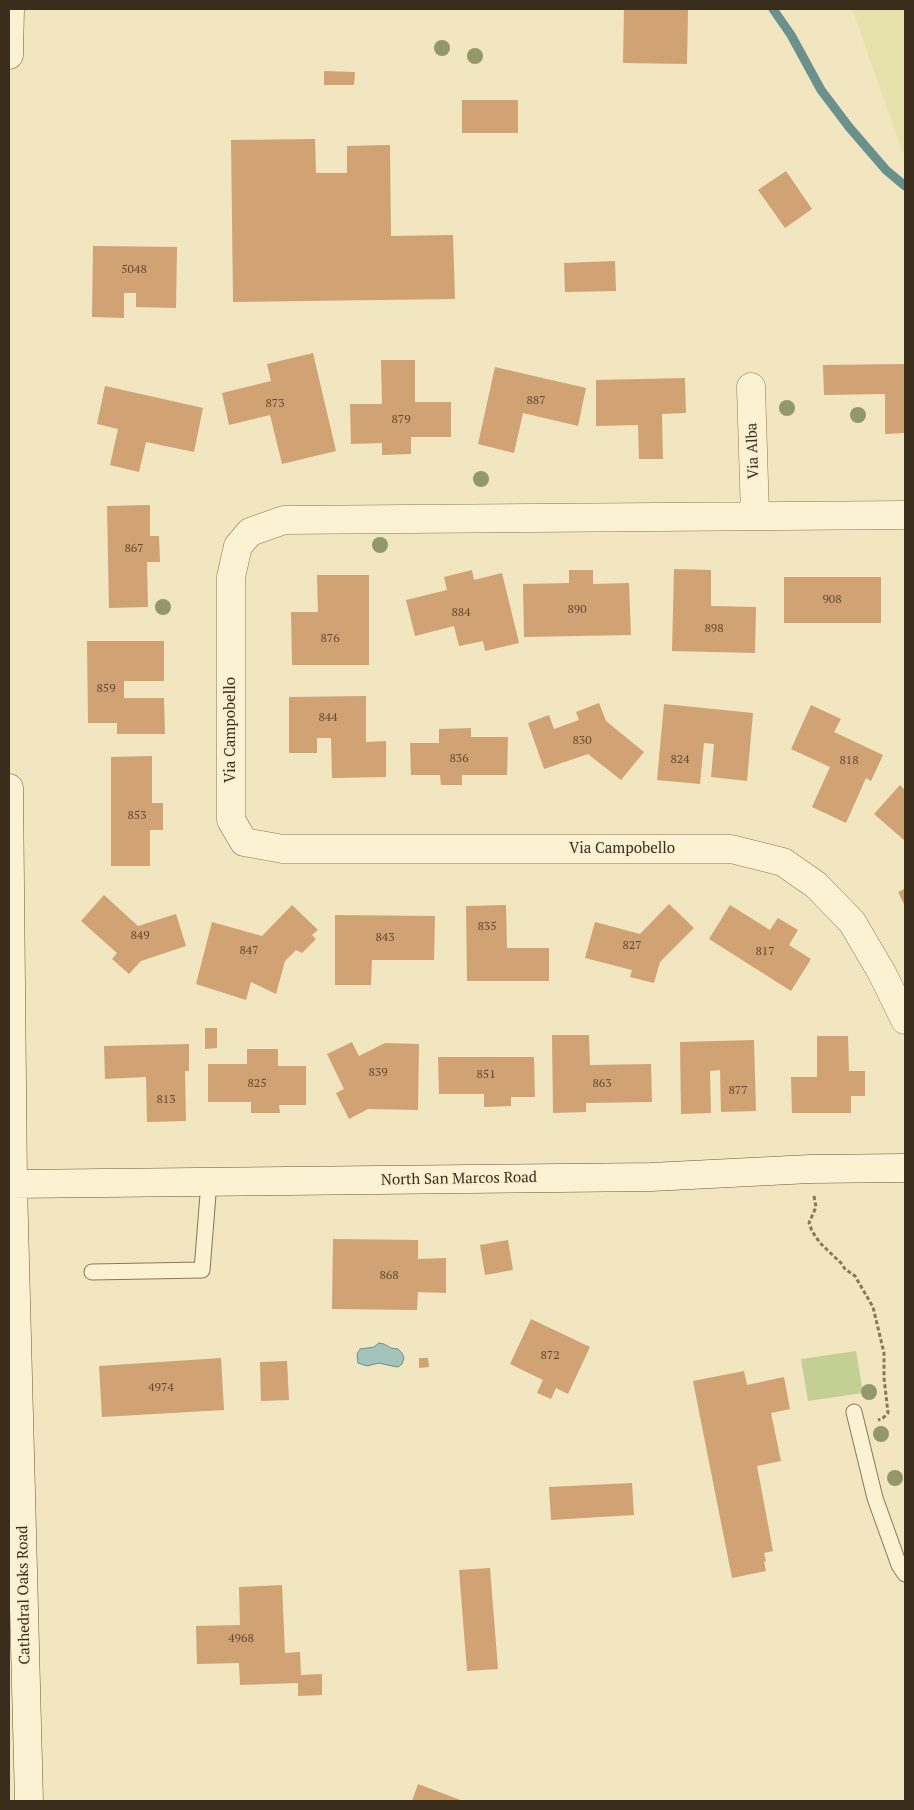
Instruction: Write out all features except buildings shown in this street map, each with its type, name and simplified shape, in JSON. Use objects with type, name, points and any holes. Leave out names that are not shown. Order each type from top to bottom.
[{"type":"street","points":[[9,55],[10,9]]},
{"type":"street","name":"Via Alba","points":[[751,387],[755,515]]},
{"type":"street","name":"Via Campobello","points":[[905,515],[284,520],[250,532],[238,546],[231,577],[231,820],[244,842],[283,849],[731,849],[783,862],[816,885],[852,922],[882,973],[905,1020]]},
{"type":"street","name":"Cathedral Oaks Road","points":[[9,788],[13,1184],[29,1801]]},
{"type":"street","name":"North San Marcos Road","points":[[13,1184],[651,1177],[810,1168],[905,1168]]},
{"type":"lane","points":[[92,1272],[202,1270],[209,1182]]},
{"type":"lane","points":[[854,1412],[875,1498],[898,1565],[905,1574]]},
{"type":"path","points":[[810,1168],[816,1207],[810,1223],[812,1231],[820,1243],[841,1263],[845,1270],[855,1276],[873,1307],[880,1332],[884,1353],[884,1378],[888,1413],[882,1419],[871,1421]]},
{"type":"shaded area","points":[[852,9],[905,9],[905,153],[903,153]]},
{"type":"green space","points":[[856,1351],[863,1393],[808,1401],[801,1359]]},
{"type":"water","points":[[379,1343],[398,1349],[404,1358],[402,1364],[398,1367],[379,1363],[367,1366],[358,1363],[357,1354],[360,1349],[374,1347]]},
{"type":"waterway","points":[[773,9],[791,35],[821,90],[849,127],[886,170],[905,186]]}]
